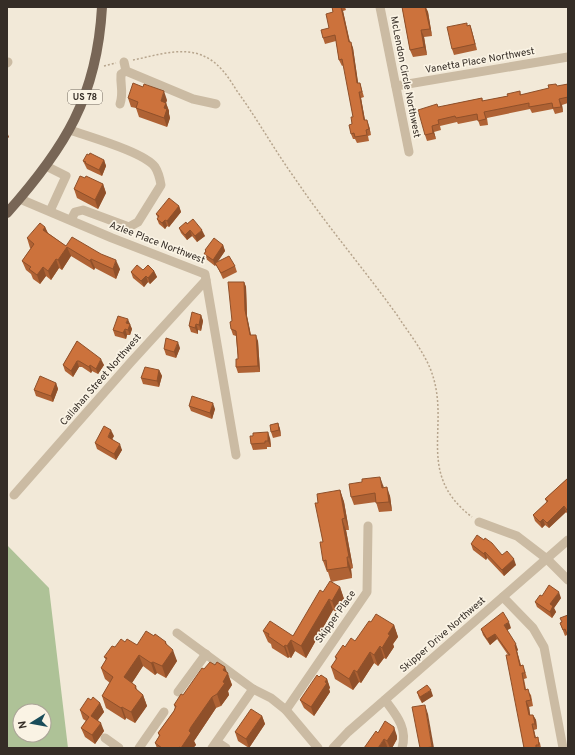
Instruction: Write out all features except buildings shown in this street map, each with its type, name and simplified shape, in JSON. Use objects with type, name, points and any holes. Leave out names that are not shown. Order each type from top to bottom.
[{"type":"main road","name":"US 78","points":[[7,214],[46,166],[70,130],[84,100],[94,68],[102,7]]},
{"type":"street","name":"McLendon Circle Northwest","points":[[380,7],[409,152]]},
{"type":"street","name":"Vanetta Place Northwest","points":[[396,86],[568,56]]},
{"type":"street","points":[[124,62],[126,71]]},
{"type":"street","points":[[126,71],[193,99],[216,104]]},
{"type":"street","points":[[120,104],[123,94],[120,87],[122,74],[126,71]]},
{"type":"street","points":[[70,130],[130,151],[154,166],[159,175],[161,185],[138,222],[133,226],[129,227],[83,210],[75,212],[70,220]]},
{"type":"street","points":[[46,166],[66,176],[50,211]]},
{"type":"street","name":"Azlee Place Northwest","points":[[20,199],[205,274],[236,455]]},
{"type":"street","name":"Callahan Street Northwest","points":[[14,495],[131,362],[206,280]]},
{"type":"street","points":[[478,522],[517,536],[547,559],[568,580]]},
{"type":"street","name":"Skipper Place","points":[[286,710],[367,592],[368,526]]},
{"type":"street","name":"Skipper Drive Northwest","points":[[333,748],[348,732],[568,540]]},
{"type":"street","points":[[503,597],[533,628],[544,647],[562,748]]},
{"type":"street","points":[[178,633],[253,689],[271,698],[286,710],[318,748]]},
{"type":"street","points":[[178,692],[206,654]]},
{"type":"street","points":[[226,748],[215,745],[253,689]]},
{"type":"street","points":[[385,700],[403,728],[404,741],[402,748]]},
{"type":"street","points":[[139,748],[164,712]]},
{"type":"street","points":[[105,738],[119,748]]},
{"type":"path","points":[[94,68],[181,50],[203,55],[220,68],[262,126],[295,180],[382,295],[424,355],[436,387],[438,408],[438,463],[441,478],[452,497],[465,512],[478,522]]},
{"type":"green space","points":[[7,545],[49,588],[68,748],[7,748]]}]
